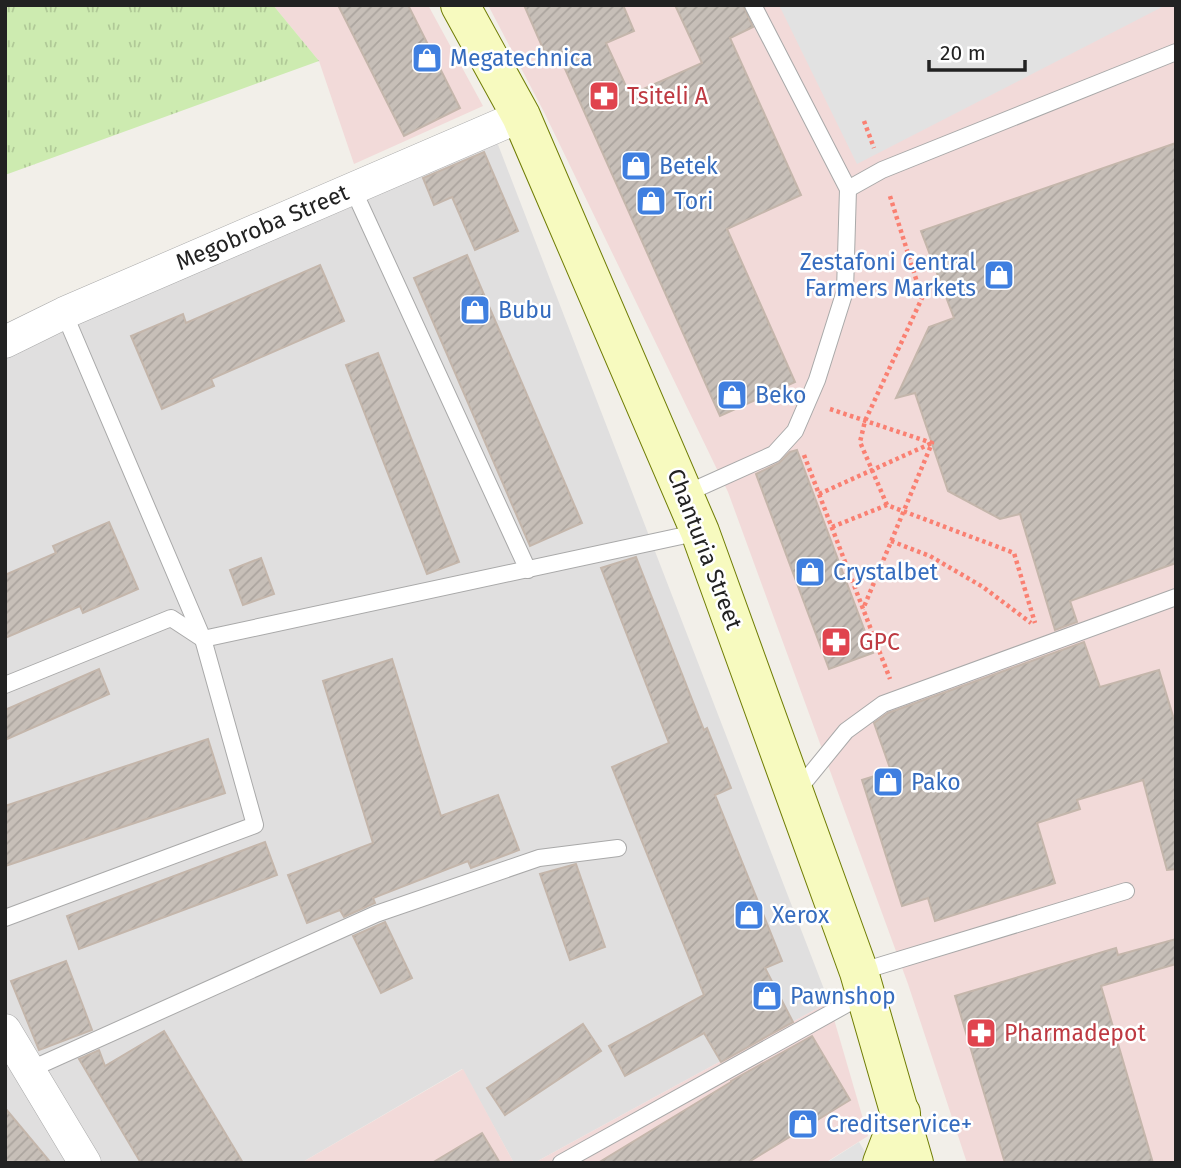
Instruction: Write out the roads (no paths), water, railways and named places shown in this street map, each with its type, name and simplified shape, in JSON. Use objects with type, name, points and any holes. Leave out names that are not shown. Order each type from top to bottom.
[{"type":"street","name":"Chanturia Street","points":[[460,5],[521,116],[700,532],[862,983],[914,1163]]},
{"type":"street","name":"Megobroba Street","points":[[5,341],[352,187],[521,116]]},
{"type":"street","points":[[5,1030],[85,1163]]},
{"type":"street","points":[[882,1163],[901,1113]]},
{"type":"lane","points":[[685,494],[774,454],[795,431],[817,380],[845,291],[848,189],[753,5]]},
{"type":"lane","points":[[848,189],[882,170],[1176,52]]},
{"type":"lane","points":[[352,187],[528,570]]},
{"type":"lane","points":[[5,918],[256,825],[203,639],[64,313]]},
{"type":"lane","points":[[5,685],[171,618],[203,639],[700,532]]},
{"type":"lane","points":[[795,794],[846,732],[883,704],[1176,597]]},
{"type":"lane","points":[[29,1070],[376,914],[539,858],[618,848]]},
{"type":"lane","points":[[561,1163],[862,983],[1126,891]]},
{"type":"place","name":"Megatechnica","points":[[427,58]]},
{"type":"place","name":"Tsiteli A","points":[[604,96]]},
{"type":"place","name":"Betek","points":[[636,166]]},
{"type":"place","name":"Tori","points":[[651,201]]},
{"type":"place","name":"Zestafoni Central Farmers Markets","points":[[999,275]]},
{"type":"place","name":"Bubu","points":[[475,310]]},
{"type":"place","name":"Beko","points":[[732,395]]},
{"type":"place","name":"Crystalbet","points":[[810,572]]},
{"type":"place","name":"GPC","points":[[836,642]]},
{"type":"place","name":"Pako","points":[[888,782]]},
{"type":"place","name":"Xerox","points":[[749,915]]},
{"type":"place","name":"Pawnshop","points":[[767,996]]},
{"type":"place","name":"Pharmadepot","points":[[981,1033]]},
{"type":"place","name":"Creditservice+","points":[[803,1124]]}]
